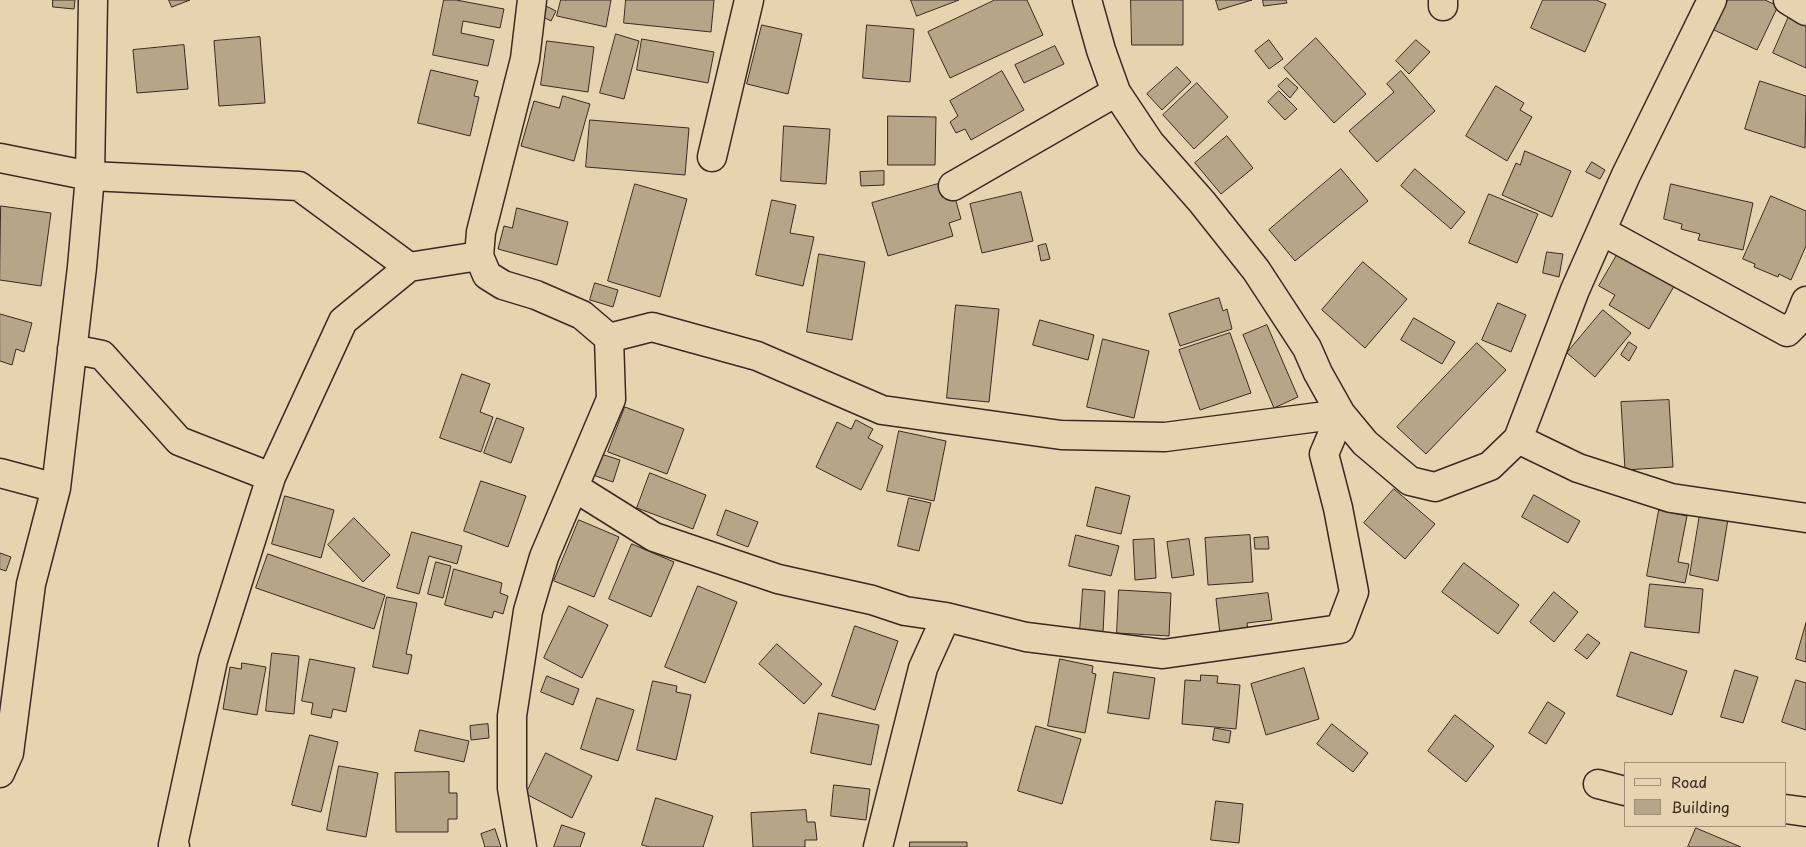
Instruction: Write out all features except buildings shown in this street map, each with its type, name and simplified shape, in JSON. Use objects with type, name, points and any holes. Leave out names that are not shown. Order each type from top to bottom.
[{"type":"street","points":[[0,773],[9,753],[31,584],[56,488],[82,266],[90,176],[92,0]]},
{"type":"street","points":[[522,847],[512,788],[512,716],[528,611],[544,557],[611,399],[608,338],[582,315],[536,294],[503,285],[487,275],[479,256],[481,232],[525,59],[532,0]]},
{"type":"street","points":[[712,157],[749,0]]},
{"type":"street","points":[[1088,0],[1101,50],[1116,92],[1150,143],[1202,202],[1256,270],[1307,348],[1318,373],[1341,414],[1365,443],[1410,482],[1435,487],[1490,466],[1518,439],[1575,290],[1626,175],[1712,0]]},
{"type":"street","points":[[1788,0],[1806,11]]},
{"type":"street","points":[[953,186],[1116,92]]},
{"type":"street","points":[[0,158],[90,176],[299,186],[409,267]]},
{"type":"street","points":[[1602,231],[1787,332],[1798,321],[1806,301]]},
{"type":"street","points":[[175,847],[173,845],[213,660],[271,477],[343,321],[409,267],[479,256]]},
{"type":"street","points":[[608,338],[652,327],[757,356],[882,410],[1061,435],[1165,437],[1341,414]]},
{"type":"street","points":[[72,349],[102,355],[180,441],[271,477]]},
{"type":"street","points":[[574,487],[654,537],[714,555],[778,579],[872,600],[905,611],[946,617],[1026,637],[1163,654],[1340,629],[1354,592],[1324,454],[1341,414]]},
{"type":"street","points":[[1518,439],[1578,468],[1670,498],[1806,518]]},
{"type":"street","points":[[0,473],[56,488]]},
{"type":"street","points":[[878,847],[923,668],[946,617]]},
{"type":"street","points":[[1598,784],[1624,791]]},
{"type":"street","points":[[1786,810],[1806,812]]}]
